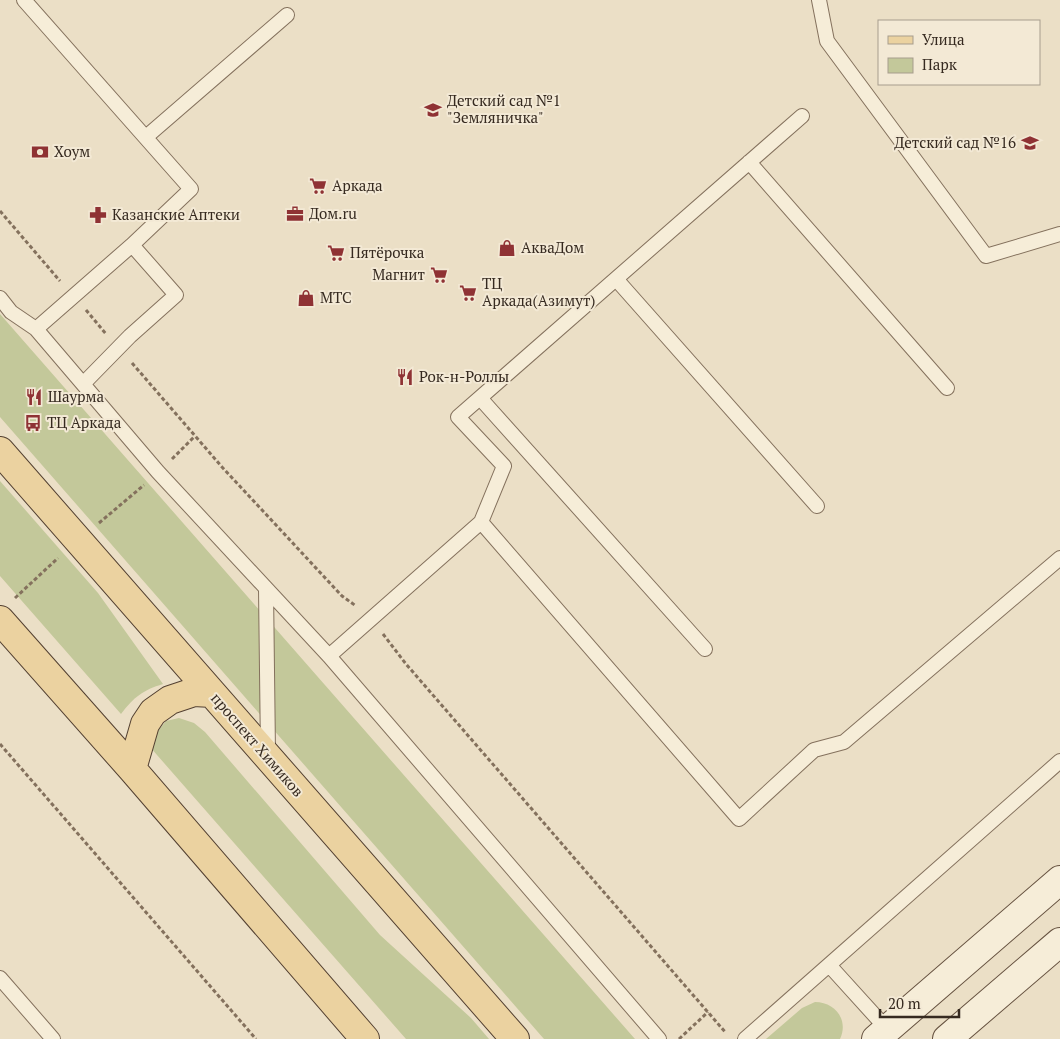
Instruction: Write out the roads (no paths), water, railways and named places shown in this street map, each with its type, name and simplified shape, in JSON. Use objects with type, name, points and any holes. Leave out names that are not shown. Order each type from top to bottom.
[{"type":"main road","name":"проспект Химиков","points":[[0,451],[515,1039]]},
{"type":"main road","points":[[0,620],[132,769],[365,1039]]},
{"type":"main road","points":[[132,769],[145,724],[153,712],[170,700],[194,692],[212,693]]},
{"type":"main road","points":[[882,1034],[1060,880]]},
{"type":"main road","points":[[947,1039],[1060,942]]},
{"type":"lane","points":[[819,0],[827,41],[986,256],[1060,234]]},
{"type":"lane","points":[[32,3],[191,189],[132,245],[36,329]]},
{"type":"lane","points":[[146,137],[287,16]]},
{"type":"lane","points":[[328,656],[481,522],[504,466],[458,417],[802,116]]},
{"type":"lane","points":[[749,162],[947,388]]},
{"type":"lane","points":[[83,384],[130,336],[176,295],[132,245]]},
{"type":"lane","points":[[616,279],[817,506]]},
{"type":"lane","points":[[0,298],[6,311],[36,329],[158,472],[328,656],[659,1039]]},
{"type":"lane","points":[[480,398],[705,649]]},
{"type":"lane","points":[[481,522],[738,820],[814,750],[844,742],[1060,558]]},
{"type":"lane","points":[[266,588],[268,757]]},
{"type":"lane","points":[[745,1039],[1060,761]]},
{"type":"lane","points":[[829,965],[882,1034]]},
{"type":"lane","points":[[0,978],[53,1039]]},
{"type":"place","name":"Детский сад №1 \"Земляничка\"","points":[[433,110]]},
{"type":"place","name":"Детский сад №16","points":[[1030,143]]},
{"type":"place","name":"Хоум","points":[[40,152]]},
{"type":"place","name":"Аркада","points":[[318,186]]},
{"type":"place","name":"Дом.ru","points":[[295,214]]},
{"type":"place","name":"Казанские Аптеки","points":[[98,215]]},
{"type":"place","name":"АкваДом","points":[[507,248]]},
{"type":"place","name":"Пятёрочка","points":[[336,253]]},
{"type":"place","name":"Магнит","points":[[439,275]]},
{"type":"place","name":"ТЦ Аркада(Азимут)","points":[[468,293]]},
{"type":"place","name":"МТС","points":[[306,298]]},
{"type":"place","name":"Рок-н-Роллы","points":[[405,377]]},
{"type":"place","name":"Шаурма","points":[[34,397]]},
{"type":"place","name":"ТЦ Аркада","points":[[33,423]]}]
